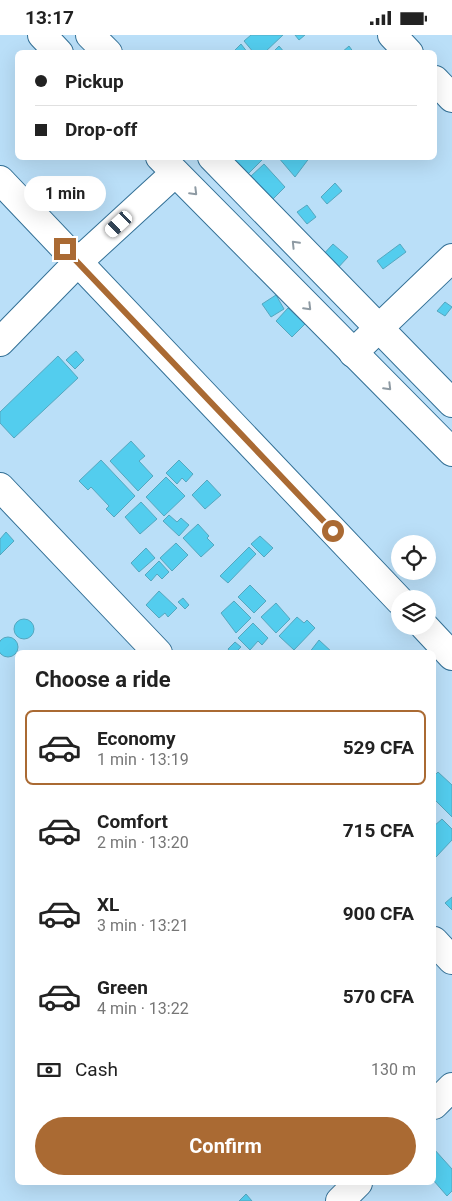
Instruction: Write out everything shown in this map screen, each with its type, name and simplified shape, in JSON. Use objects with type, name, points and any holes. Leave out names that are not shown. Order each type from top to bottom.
[{"type":"street","points":[[42,35],[56,50]]},
{"type":"street","points":[[90,35],[105,50]]},
{"type":"street","points":[[392,35],[405,50]]},
{"type":"street","points":[[437,82],[452,98]]},
{"type":"street","points":[[215,160],[452,403]]},
{"type":"street","points":[[0,342],[78,262],[167,165],[452,452]]},
{"type":"street","points":[[0,180],[391,592]]},
{"type":"street","points":[[353,353],[452,258]]},
{"type":"street","points":[[0,487],[155,650]]},
{"type":"street","points":[[436,943],[452,960]]},
{"type":"street","points":[[436,1103],[452,1087]]},
{"type":"street","points":[[340,1201],[356,1185]]},
{"type":"building","points":[[251,35],[283,35],[267,50],[252,50],[244,41]]},
{"type":"building","points":[[295,35],[305,35],[299,40]]},
{"type":"building","points":[[241,44],[246,50],[235,50]]},
{"type":"building","points":[[234,160],[262,160],[246,176],[232,162]]},
{"type":"building","points":[[281,160],[308,160],[295,177]]},
{"type":"building","points":[[264,164],[285,187],[272,200],[250,177]]},
{"type":"building","points":[[335,183],[342,191],[327,204],[321,197]]},
{"type":"building","points":[[307,205],[316,217],[307,224],[297,212]]},
{"type":"building","points":[[333,244],[348,257],[335,271],[320,258]]},
{"type":"building","points":[[400,244],[406,252],[383,269],[377,261]]},
{"type":"building","points":[[276,295],[284,309],[271,317],[262,304]]},
{"type":"building","points":[[445,302],[452,307],[445,316],[437,311]]},
{"type":"building","points":[[288,308],[305,324],[292,337],[276,321]]},
{"type":"building","points":[[76,351],[84,360],[75,369],[66,360]]},
{"type":"building","points":[[58,356],[78,378],[14,438],[0,423],[0,412]]},
{"type":"building","points":[[131,441],[145,456],[139,461],[153,476],[138,491],[110,461]]},
{"type":"building","points":[[101,460],[135,496],[114,517],[106,509],[109,506],[91,487],[88,490],[79,481]]},
{"type":"building","points":[[179,460],[193,474],[186,482],[182,478],[177,484],[166,473]]},
{"type":"building","points":[[166,477],[185,496],[164,516],[146,497]]},
{"type":"building","points":[[207,480],[221,495],[205,509],[192,495]]},
{"type":"building","points":[[141,502],[157,519],[140,534],[125,517]]},
{"type":"building","points":[[169,515],[177,522],[181,518],[189,525],[179,536],[163,521]]},
{"type":"building","points":[[198,524],[214,545],[201,557],[183,538]]},
{"type":"building","points":[[6,532],[14,541],[0,555],[0,539]]},
{"type":"building","points":[[260,536],[273,548],[264,557],[251,544]]},
{"type":"building","points":[[176,543],[188,555],[172,571],[160,558]]},
{"type":"building","points":[[249,547],[256,554],[228,583],[220,576]]},
{"type":"building","points":[[146,548],[155,558],[139,572],[131,563]]},
{"type":"building","points":[[159,561],[169,572],[162,579],[157,574],[151,581],[145,575]]},
{"type":"building","points":[[250,585],[266,601],[254,613],[238,597]]},
{"type":"building","points":[[159,591],[177,608],[168,617],[165,613],[159,618],[146,605]]},
{"type":"building","points":[[183,598],[189,605],[185,609],[178,602]]},
{"type":"building","points":[[234,601],[251,618],[236,633],[221,613]]},
{"type":"building","points":[[276,603],[290,619],[276,633],[261,617]]},
{"type":"building","points":[[297,617],[304,623],[307,620],[315,628],[294,650],[279,636]]},
{"type":"building","points":[[24,619],[31,622],[34,629],[31,636],[24,639],[17,636],[14,629],[17,622]]},
{"type":"building","points":[[253,623],[268,638],[262,645],[258,641],[250,650],[238,638]]},
{"type":"building","points":[[4,638],[12,638],[17,643],[17,650],[15,650],[15,654],[12,656],[4,656],[-1,651],[-1,643]]},
{"type":"building","points":[[319,640],[330,650],[311,650]]},
{"type":"building","points":[[235,642],[241,647],[238,650],[228,649]]},
{"type":"building","points":[[438,772],[452,785],[452,817],[436,801],[436,774]]},
{"type":"building","points":[[442,819],[452,829],[452,840],[436,857],[436,824]]},
{"type":"building","points":[[452,897],[452,910],[445,903]]},
{"type":"building","points":[[436,1151],[452,1169],[452,1191],[447,1196],[436,1183]]},
{"type":"building","points":[[246,1194],[252,1201],[239,1201]]},
{"type":"route","points":[[65,249],[333,531]]}]
